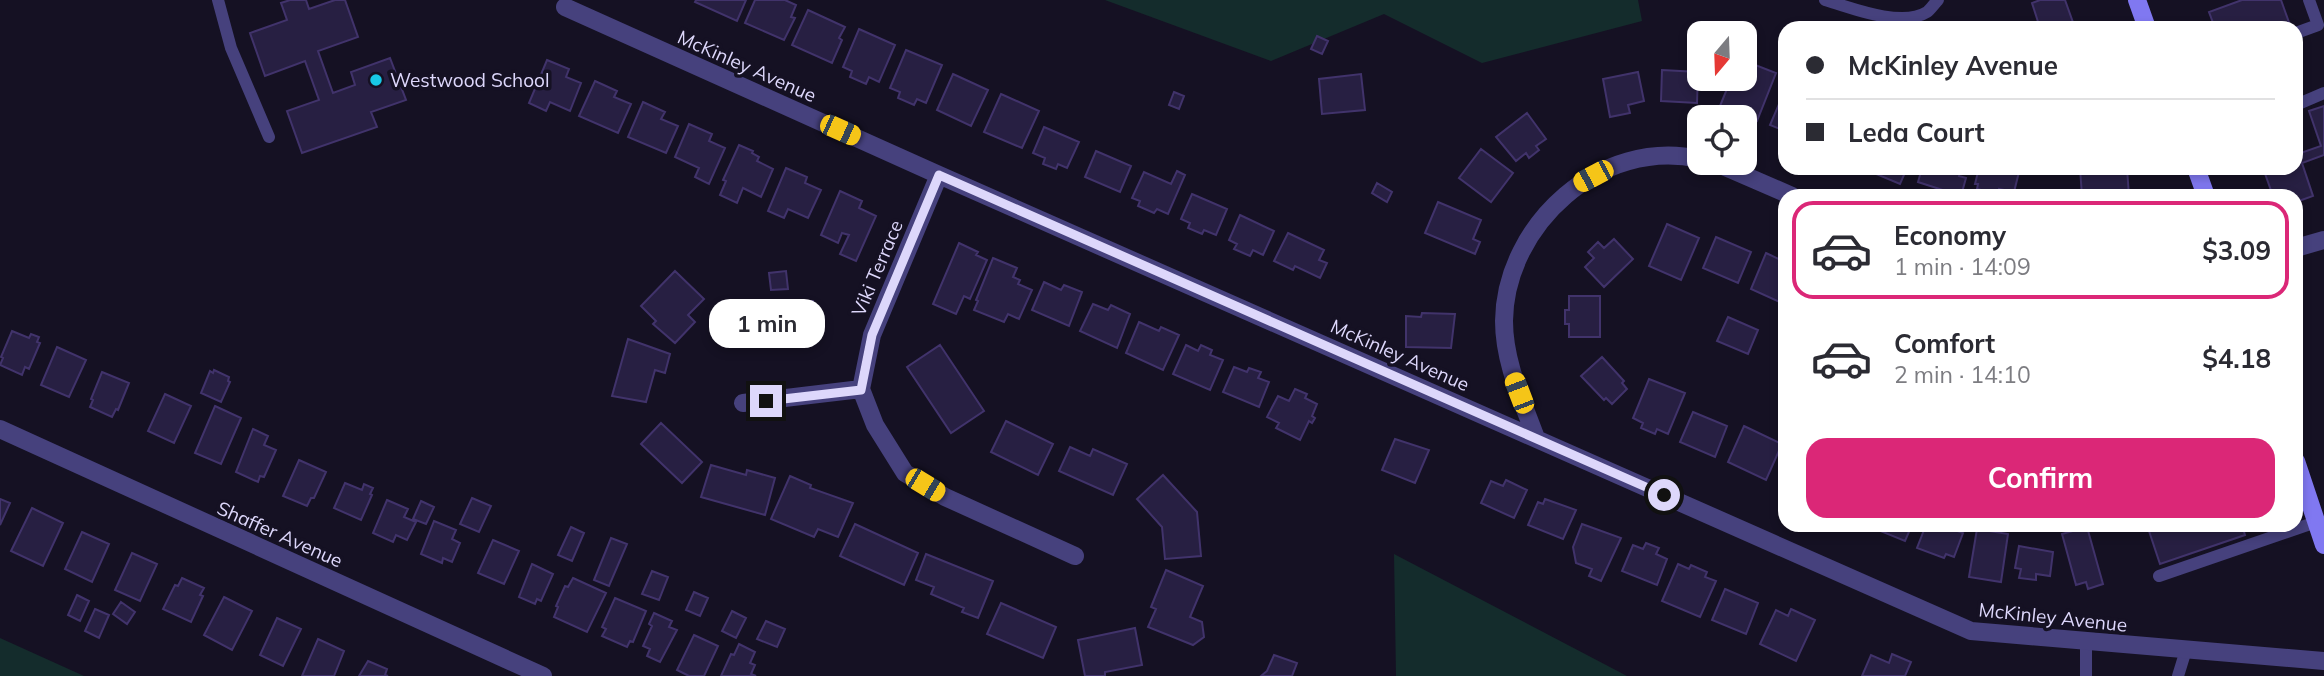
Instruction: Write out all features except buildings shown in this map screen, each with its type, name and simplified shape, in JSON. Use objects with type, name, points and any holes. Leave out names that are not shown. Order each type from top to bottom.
[{"type":"main road","points":[[2137,0],[2144,21]]},
{"type":"main road","points":[[2303,482],[2324,545]]},
{"type":"street","name":"McKinley Avenue","points":[[565,7],[1971,631],[2324,661]]},
{"type":"street","points":[[1536,438],[1511,370],[1505,339],[1504,317],[1508,286],[1518,256],[1534,228],[1554,204],[1571,190],[1607,169],[1627,162],[1659,157],[1687,158]]},
{"type":"street","name":"Viki Terrace","points":[[861,390],[872,335],[939,175]]},
{"type":"street","points":[[1744,175],[1778,190]]},
{"type":"street","points":[[2303,246],[2324,240]]},
{"type":"street","points":[[743,403],[861,390],[874,425],[905,473],[945,497],[1075,556]]},
{"type":"street","name":"Shaffer Avenue","points":[[0,429],[543,676]]},
{"type":"lane","points":[[218,0],[231,48],[269,137]]},
{"type":"lane","points":[[1825,0],[1869,13],[1905,19],[1926,12],[1938,0]]},
{"type":"lane","points":[[2303,30],[2318,25],[2309,0]]},
{"type":"lane","points":[[2303,102],[2324,93]]},
{"type":"lane","points":[[2303,526],[2316,522]]},
{"type":"lane","points":[[2158,576],[2287,532]]},
{"type":"lane","points":[[2086,676],[2087,642]]},
{"type":"lane","points":[[2178,676],[2186,650]]},
{"type":"green space","points":[[1105,0],[1638,0],[1642,21],[1482,63],[1384,14],[1271,61]]},
{"type":"green space","points":[[1394,554],[1627,676],[1396,676]]},
{"type":"green space","points":[[0,638],[84,676],[0,676]]},
{"type":"place","name":"Westwood School","points":[[376,80]]},
{"type":"route","points":[[766,401],[861,390],[872,335],[939,175],[1664,495]]}]
